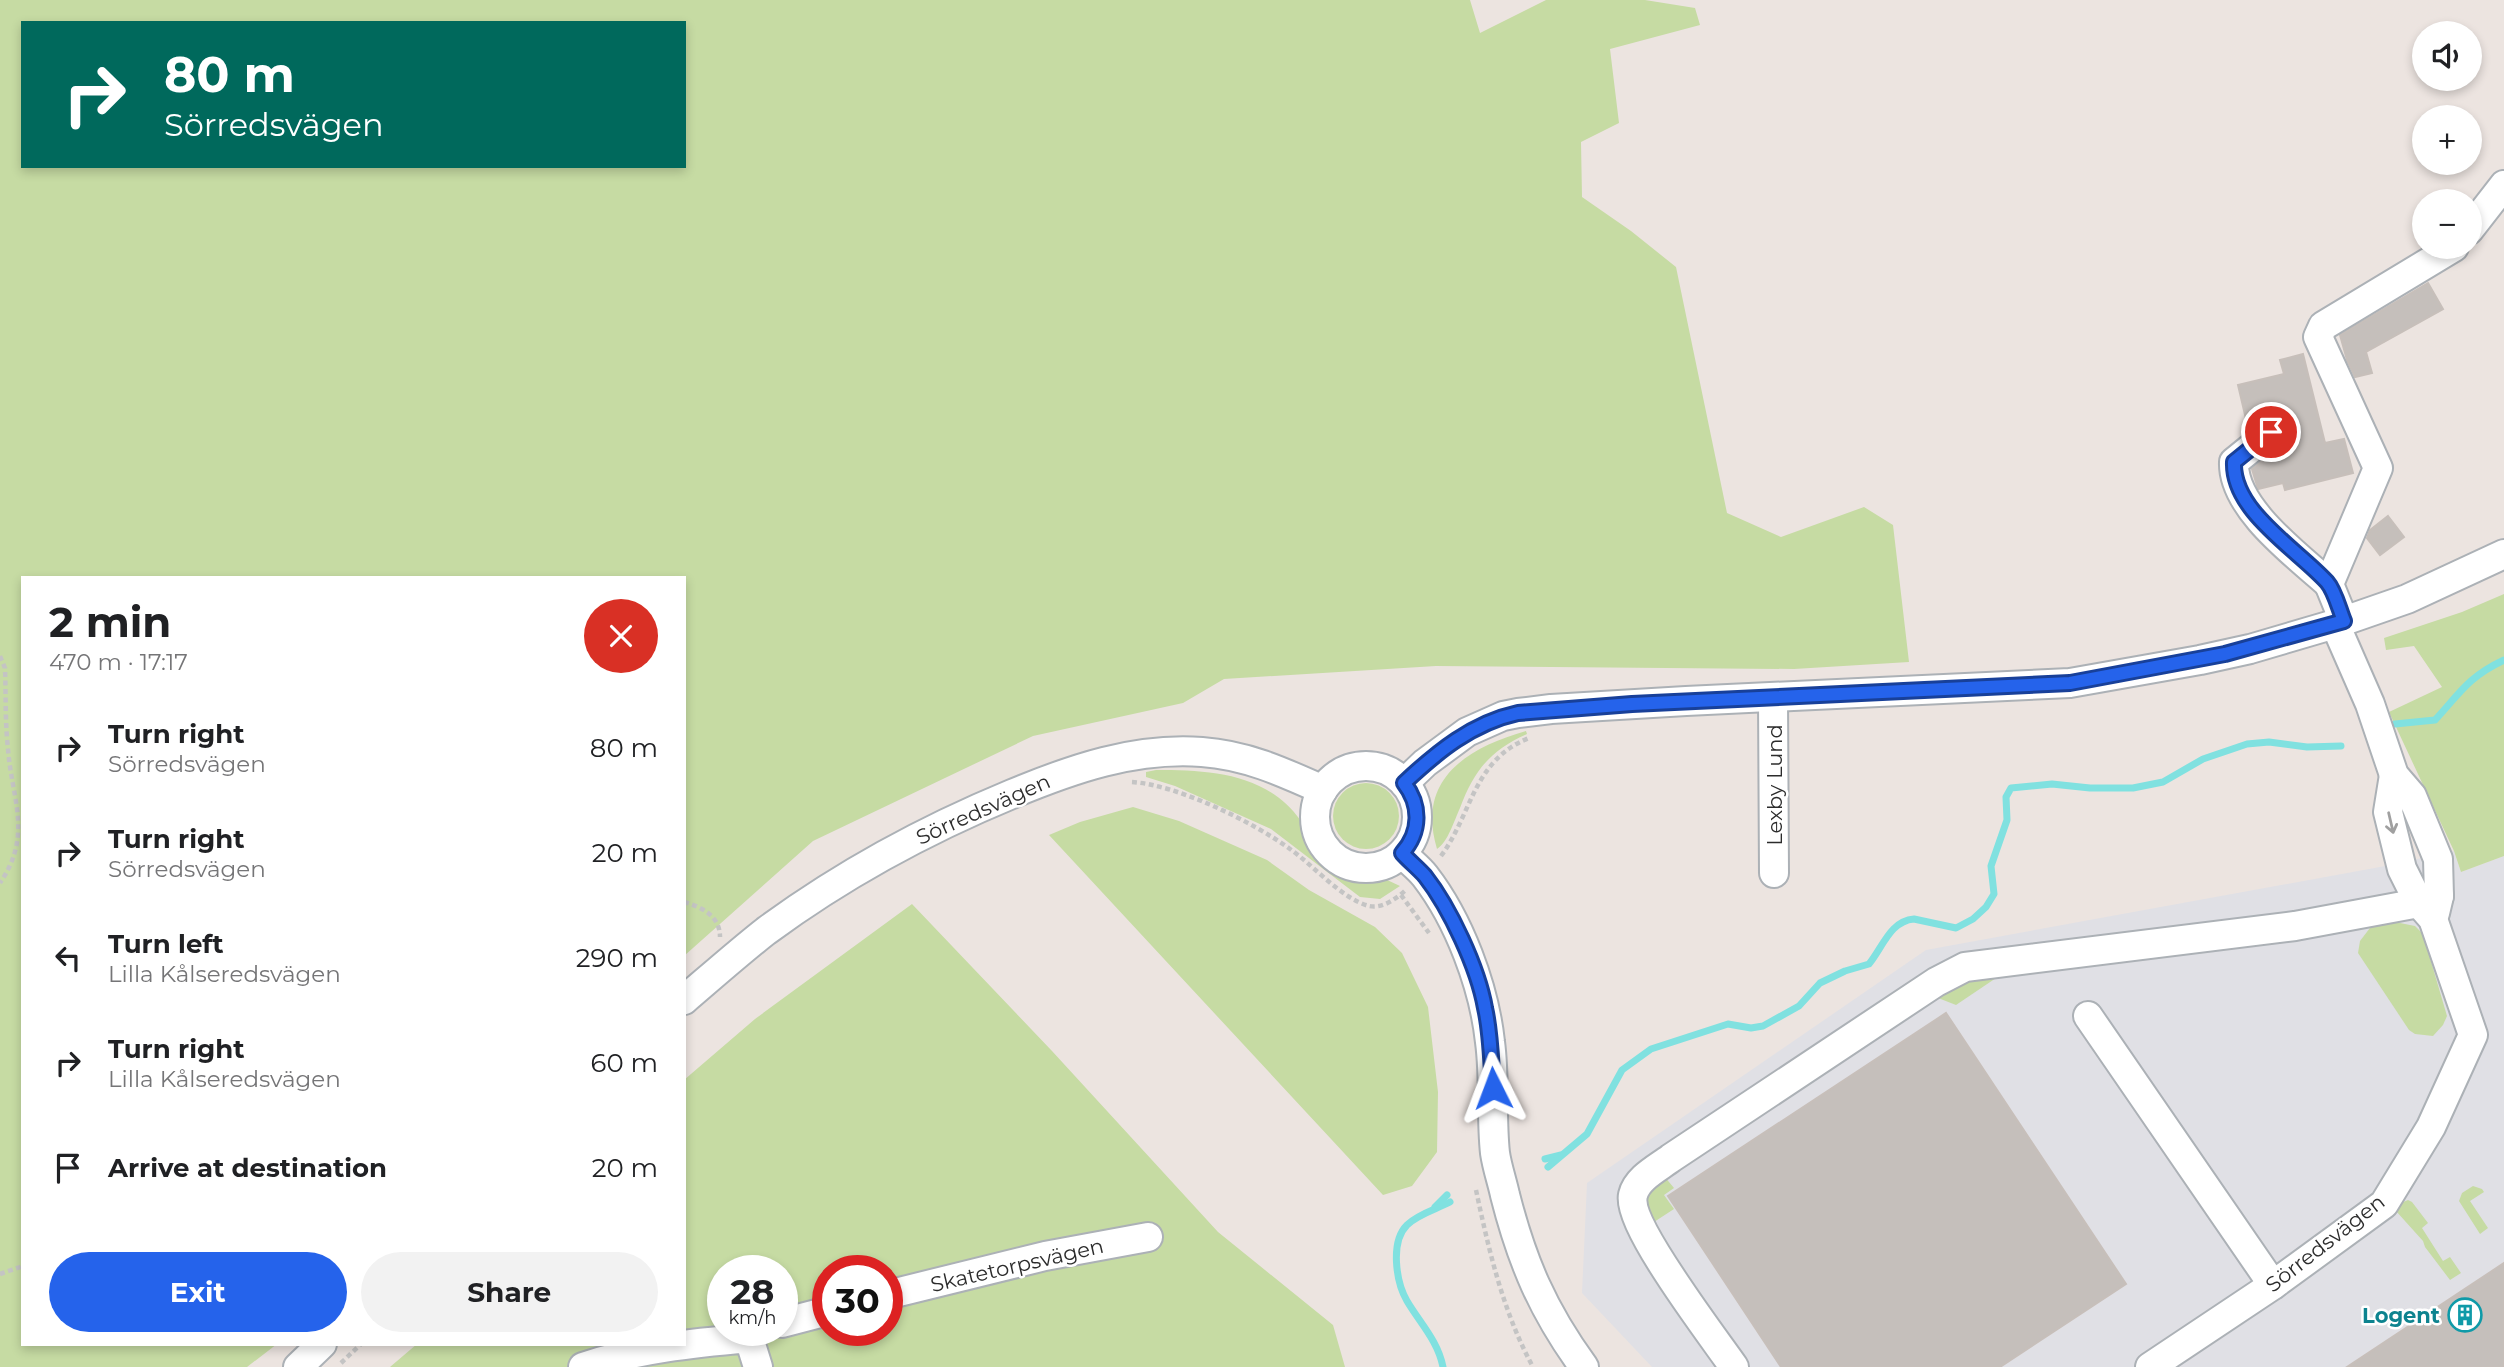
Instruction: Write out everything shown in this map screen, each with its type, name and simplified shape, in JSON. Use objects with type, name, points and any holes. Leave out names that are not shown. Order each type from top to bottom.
[{"type":"street","points":[[2482,213],[2504,185]]},
{"type":"street","points":[[2271,432],[2234,462],[2233,474],[2240,491],[2263,523],[2329,584],[2378,468],[2318,337],[2323,326],[2434,259]]},
{"type":"street","points":[[1404,783],[1425,763],[1460,737],[1503,716],[1551,709],[2070,683],[2225,654],[2340,623],[2407,599],[2504,554]]},
{"type":"street","name":"Sörredsvägen","points":[[2150,1367],[2273,1285],[2384,1203],[2431,1127],[2473,1035],[2431,906],[2402,869],[2388,811],[2394,775],[2340,623],[2329,584]]},
{"type":"street","name":"Lexby Lund","points":[[1773,698],[1774,873]]},
{"type":"street","name":"Sörredsvägen","points":[[686,998],[765,932],[818,895],[926,832],[1044,780],[1105,761],[1141,754],[1203,752],[1238,757],[1270,766],[1323,790]]},
{"type":"street","points":[[1362,766],[1384,770],[1404,783],[1415,803],[1417,818],[1411,841],[1402,853],[1387,864],[1368,868],[1350,866],[1334,857],[1322,843],[1316,825],[1316,807],[1323,790],[1339,774],[1362,766]]},
{"type":"street","points":[[1402,853],[1424,874],[1453,922],[1479,985],[1490,1044],[1496,1154],[1515,1234],[1532,1280],[1557,1330],[1584,1367]]},
{"type":"street","points":[[1734,1367],[1679,1289],[1634,1214],[1632,1198],[1636,1184],[1936,982],[1965,967],[2295,926],[2431,906]]},
{"type":"street","points":[[2088,1016],[2273,1285]]},
{"type":"street","name":"Skatetorpsvägen","points":[[903,1291],[1045,1256],[1148,1237]]},
{"type":"street","points":[[686,1345],[707,1341]]},
{"type":"street","points":[[298,1367],[320,1346]]},
{"type":"street","points":[[583,1367],[679,1346]]},
{"type":"street","points":[[757,1346],[758,1367]]},
{"type":"path","points":[[0,656],[5,668],[8,750],[20,805],[19,838],[11,867],[0,884]]},
{"type":"path","points":[[1125,783],[1135,782],[1179,793],[1240,819],[1290,849],[1344,892],[1369,906],[1379,906],[1401,895],[1424,874],[1451,842],[1485,771],[1508,750],[1532,737]]},
{"type":"path","points":[[686,903],[705,908],[720,928],[721,968]]},
{"type":"path","points":[[0,1274],[21,1267]]},
{"type":"path","points":[[337,1367],[359,1346]]},
{"type":"shaded area","points":[[2454,851],[2461,872],[2504,856],[2504,1367],[1652,1367],[1582,1293],[1587,1183],[1926,950]]},
{"type":"green space","points":[[0,0],[1470,0],[1480,33],[1546,0],[1645,0],[1695,8],[1700,25],[1610,49],[1619,123],[1581,142],[1582,197],[1676,267],[1727,513],[1781,537],[1864,507],[1893,525],[1909,662],[1794,669],[1436,666],[1224,679],[1183,703],[1033,736],[813,841],[686,954],[686,576],[21,576],[21,1346],[274,1346],[247,1367],[0,1367]]},
{"type":"green space","points":[[2504,594],[2504,856],[2461,872],[2454,851],[2389,712],[2442,687],[2414,646],[2386,650],[2384,638],[2462,612]]},
{"type":"green space","points":[[1526,731],[1527,734],[1494,754],[1478,772],[1448,836],[1437,849],[1432,825],[1434,803],[1440,785],[1466,757],[1504,738]]},
{"type":"green space","points":[[1156,770],[1217,773],[1254,784],[1287,805],[1305,827],[1317,855],[1336,871],[1377,877],[1400,886],[1380,899],[1360,897],[1271,829],[1175,786],[1146,777],[1146,772]]},
{"type":"green space","points":[[1366,783],[1379,786],[1389,793],[1396,803],[1399,816],[1396,829],[1389,839],[1379,846],[1366,849],[1353,846],[1343,839],[1336,829],[1333,816],[1336,803],[1343,793],[1353,786]]},
{"type":"green space","points":[[1133,807],[1179,821],[1267,860],[1309,890],[1375,927],[1402,953],[1428,1007],[1438,1092],[1437,1152],[1412,1186],[1383,1195],[1049,835],[1080,822]]},
{"type":"green space","points":[[912,904],[1218,1232],[1333,1325],[1345,1367],[390,1367],[415,1346],[686,1346],[686,1078],[755,1019]]},
{"type":"green space","points":[[2395,922],[2415,926],[2423,934],[2447,1016],[2433,1036],[2415,1034],[2409,1030],[2358,953],[2360,941],[2373,924]]},
{"type":"green space","points":[[2002,974],[1956,1005],[1933,996],[1959,978]]},
{"type":"green space","points":[[1664,1176],[1674,1188],[1664,1195],[1674,1209],[1654,1222],[1641,1194]]},
{"type":"green space","points":[[2473,1186],[2484,1192],[2470,1201],[2488,1228],[2480,1234],[2459,1201],[2462,1193]]},
{"type":"green space","points":[[2408,1200],[2428,1223],[2422,1228],[2443,1261],[2450,1257],[2461,1273],[2450,1280],[2423,1241],[2396,1211],[2401,1203]]},
{"type":"building","points":[[2428,283],[2443,309],[2366,352],[2372,373],[2355,377],[2340,335]]},
{"type":"building","points":[[2303,354],[2325,443],[2344,439],[2353,473],[2285,490],[2283,483],[2258,489],[2252,469],[2282,444],[2287,437],[2287,429],[2283,421],[2276,416],[2268,416],[2256,423],[2255,417],[2246,419],[2238,385],[2284,374],[2280,360]]},
{"type":"building","points":[[2388,516],[2404,537],[2380,555],[2367,538],[2370,530]]},
{"type":"building","points":[[1946,1013],[2126,1284],[2000,1367],[1781,1367],[1668,1196]]},
{"type":"building","name":"Logent","points":[[2504,1263],[2504,1367],[2347,1367]]},
{"type":"waterway","points":[[2395,724],[2435,720],[2473,679],[2504,660]]},
{"type":"waterway","points":[[1548,1167],[1587,1134],[1622,1070],[1651,1049],[1728,1024],[1751,1028],[1763,1026],[1799,1006],[1820,983],[1845,971],[1869,964],[1893,930],[1906,921],[1914,919],[1956,928],[1973,919],[1986,907],[1994,894],[1991,866],[2007,820],[2006,797],[2011,788],[2052,784],[2090,788],[2133,788],[2163,782],[2203,759],[2247,744],[2269,742],[2307,747],[2341,746]]},
{"type":"waterway","points":[[1545,1159],[1561,1155]]},
{"type":"waterway","points":[[1435,1207],[1447,1195]]},
{"type":"waterway","points":[[1443,1367],[1433,1340],[1403,1293],[1396,1262],[1398,1241],[1407,1225],[1450,1202]]},
{"type":"place","name":"Logent","points":[[2465,1315]]},
{"type":"route","points":[[1493,1088],[1485,1007],[1479,985],[1453,922],[1441,901],[1424,874],[1402,853],[1411,841],[1417,818],[1415,803],[1404,783],[1425,763],[1467,732],[1503,716],[1518,713],[1632,704],[2070,683],[2250,649],[2344,621],[2329,584],[2263,523],[2240,491],[2233,474],[2234,462],[2271,432]]}]
